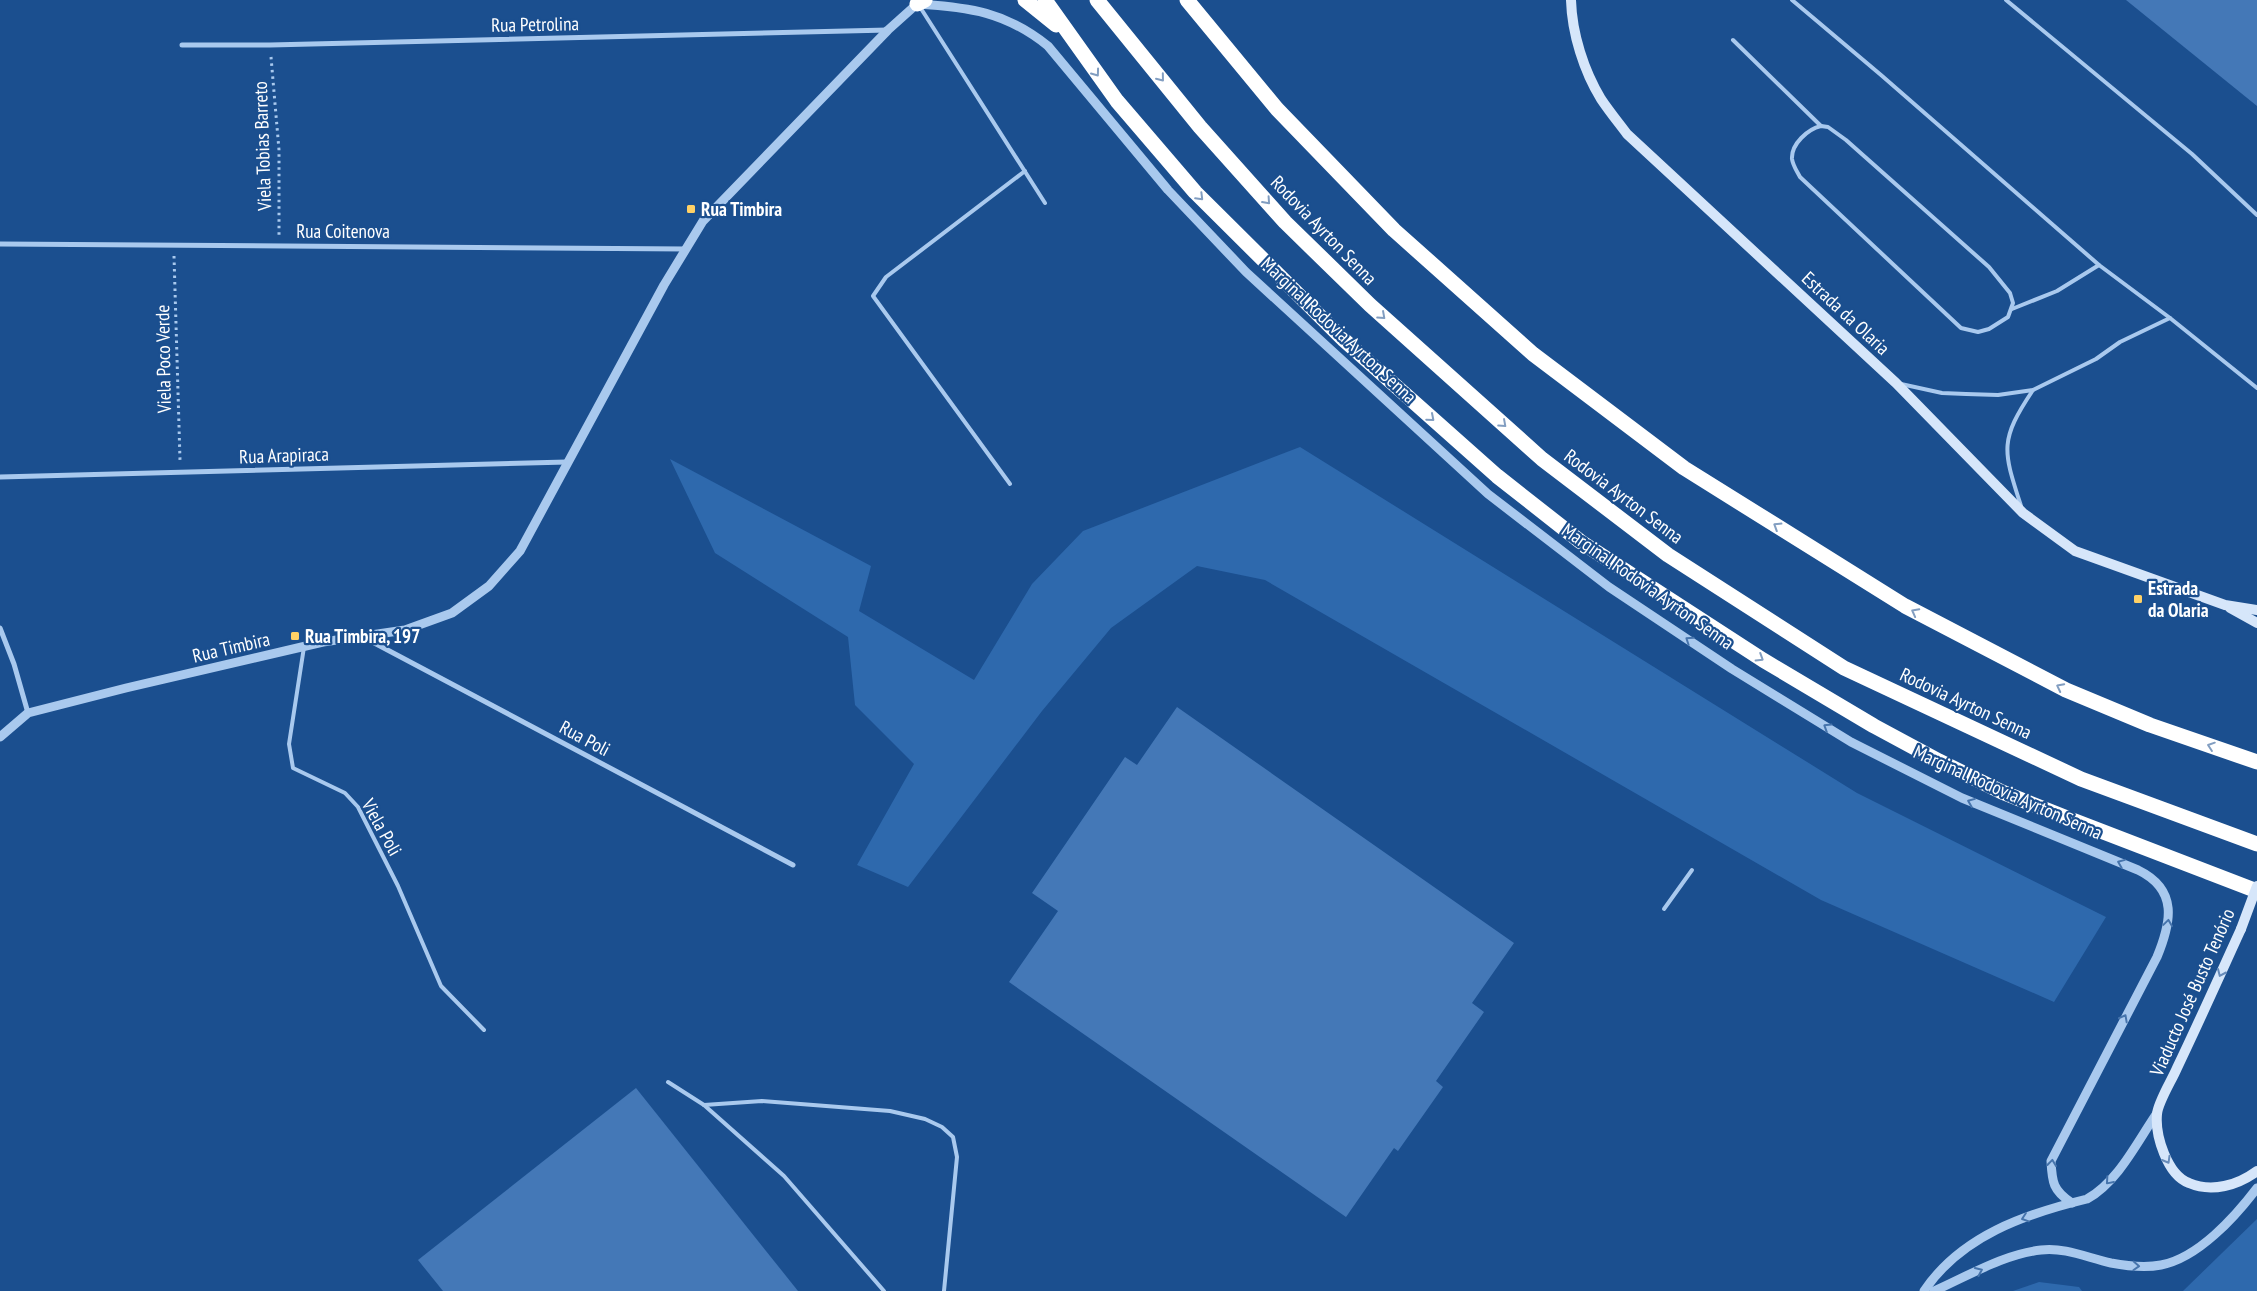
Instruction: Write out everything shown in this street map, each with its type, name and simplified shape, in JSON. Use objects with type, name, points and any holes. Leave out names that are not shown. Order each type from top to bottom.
[{"type":"highway","points":[[1025,0],[1067,34]]},
{"type":"highway","name":"Marginal Rodovia Ayrton Senna","points":[[1045,0],[1067,34],[1117,101],[1183,178],[1337,334],[1497,476],[1581,542],[1763,660],[1874,726],[1939,761],[2002,792],[2257,891]]},
{"type":"highway","name":"Rodovia Ayrton Senna","points":[[1096,0],[1200,127],[1278,215],[1370,305],[1542,459],[1668,554],[1844,668],[2081,779],[2257,844]]},
{"type":"highway","points":[[1188,0],[1277,109],[1394,230],[1533,354],[1684,468],[1905,606],[2066,690],[2150,725],[2257,762]]},
{"type":"main road","name":"Estrada da Olaria","points":[[1571,0],[1571,11],[1580,51],[1586,67],[1601,99],[1627,134],[1896,383],[2023,512],[2075,550],[2225,605],[2257,623]]},
{"type":"main road","name":"Estrada da Olaria","points":[[2225,605],[2257,610]]},
{"type":"main road","name":"Viaducto José Busto Tenório","points":[[2157,1112],[2241,929],[2257,886]]},
{"type":"main road","points":[[2157,1112],[2163,1154],[2173,1169],[2186,1182],[2203,1188],[2223,1186],[2246,1179],[2257,1171]]},
{"type":"street","name":"Rua Timbira","points":[[0,737],[28,713],[126,688],[304,647],[405,630],[452,613],[489,586],[520,551],[664,286],[703,221],[888,30],[919,1]]},
{"type":"street","name":"Marginal Rodovia Ayrton Senna","points":[[919,1],[958,6],[1006,18],[1031,32],[1048,46],[1168,190],[1246,272],[1488,494],[1609,587],[1732,669],[1851,742],[1962,798],[2138,870],[2155,880],[2168,902],[2170,913],[2166,934],[2157,957],[2050,1161],[2054,1186],[2059,1195],[2072,1203]]},
{"type":"street","name":"Rua Petrolina","points":[[182,45],[270,46],[888,30]]},
{"type":"street","name":"Rua Coitenova","points":[[0,244],[686,249]]},
{"type":"street","name":"Rua Arapiraca","points":[[0,477],[568,462]]},
{"type":"street","points":[[0,628],[14,664],[28,713]]},
{"type":"street","name":"Rua Poli","points":[[362,637],[793,865]]},
{"type":"street","points":[[1924,1291],[1935,1276],[1973,1242],[2006,1225],[2086,1199],[2099,1192],[2113,1176],[2157,1112]]},
{"type":"street","points":[[1934,1291],[2013,1256],[2041,1250],[2064,1250],[2110,1263],[2135,1267],[2161,1265],[2188,1255],[2222,1228],[2257,1188]]},
{"type":"lane","points":[[1792,0],[2099,265],[2170,318],[2257,388]]},
{"type":"lane","points":[[2006,0],[2192,154],[2257,215]]},
{"type":"lane","points":[[919,1],[1045,203]]},
{"type":"lane","points":[[1733,40],[1821,126]]},
{"type":"lane","points":[[1821,126],[1828,127],[1846,140],[1989,267],[2010,293],[2013,303],[2012,309],[2008,317],[1989,329],[1978,332],[1962,328],[1800,177],[1792,158],[1794,149],[1808,130],[1821,126]]},
{"type":"lane","points":[[1010,484],[873,296],[886,277],[1025,171]]},
{"type":"lane","points":[[2012,309],[2057,291],[2099,265]]},
{"type":"lane","points":[[1896,383],[1942,393],[1998,395],[2033,390],[2096,359],[2120,342],[2170,318]]},
{"type":"lane","points":[[2023,512],[2009,470],[2006,446],[2016,415],[2033,390]]},
{"type":"lane","name":"Viela Poli","points":[[304,647],[289,744],[293,768],[345,793],[358,807],[398,886],[441,986],[484,1030]]},
{"type":"lane","points":[[1664,909],[1692,870]]},
{"type":"lane","points":[[668,1082],[704,1105],[784,1176],[884,1291]]},
{"type":"lane","points":[[704,1105],[762,1101],[890,1110],[925,1119],[942,1127],[953,1137],[957,1157],[944,1291]]},
{"type":"path","name":"Viela Tobias Barreto","points":[[270,46],[279,150],[279,246]]},
{"type":"path","name":"Viela Poco Verde","points":[[174,245],[180,473]]},
{"type":"shaded area","points":[[1300,447],[1857,793],[2106,917],[2054,1002],[1821,900],[1265,580],[1197,566],[1111,628],[1042,711],[908,887],[857,865],[914,764],[855,705],[848,637],[715,553],[670,459],[871,566],[859,611],[974,680],[1032,584],[1083,531]]},
{"type":"shaded area","points":[[2257,1219],[2257,1291],[2183,1291]]},
{"type":"shaded area","points":[[2039,1282],[2079,1287],[2082,1291],[2013,1291]]},
{"type":"building","points":[[2126,0],[2257,0],[2257,106]]},
{"type":"building","points":[[1177,707],[1514,943],[1472,1003],[1484,1012],[1436,1081],[1443,1087],[1398,1151],[1394,1148],[1346,1217],[1009,982],[1058,911],[1032,893],[1125,757],[1137,765]]},
{"type":"building","points":[[636,1088],[798,1291],[443,1291],[418,1260]]},
{"type":"place","name":"Rua Timbira","points":[[691,209]]},
{"type":"place","name":"Estrada da Olaria","points":[[2138,599]]},
{"type":"place","name":"Rua Timbira, 197","points":[[295,636]]}]
